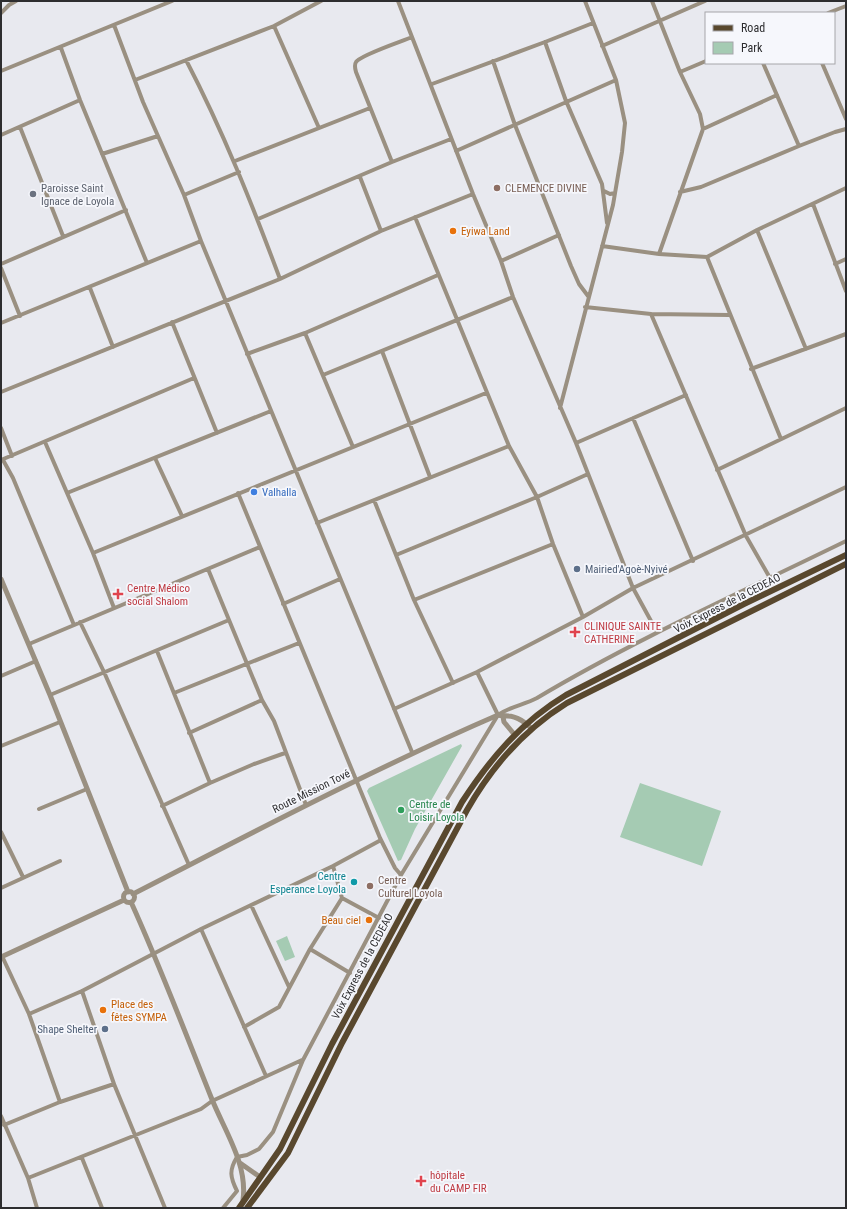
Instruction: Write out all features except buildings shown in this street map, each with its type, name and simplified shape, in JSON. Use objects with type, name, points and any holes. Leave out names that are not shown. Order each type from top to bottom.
[{"type":"main road","name":"Voix Express de la CEDEAO","points":[[239,1208],[243,1200],[280,1149],[332,1044],[462,802],[488,764],[514,734],[551,704],[566,695],[709,622],[846,555]]},
{"type":"main road","points":[[247,1208],[288,1153],[342,1043],[480,787],[508,752],[532,729],[567,703],[846,564]]},
{"type":"main road","points":[[709,622],[713,629]]},
{"type":"main road","points":[[280,1149],[288,1153]]},
{"type":"main road","points":[[251,1191],[256,1195]]},
{"type":"street","points":[[1,13],[9,5],[16,1]]},
{"type":"street","points":[[1,71],[61,48],[172,1]]},
{"type":"street","points":[[135,80],[274,26],[321,1]]},
{"type":"street","points":[[398,1],[432,84],[473,194],[502,261],[513,297],[576,443],[633,588],[657,632]]},
{"type":"street","points":[[560,408],[615,193],[625,123],[616,80],[585,1]]},
{"type":"street","points":[[652,1],[680,72],[700,114],[703,129],[659,254]]},
{"type":"street","points":[[602,46],[705,1]]},
{"type":"street","points":[[831,12],[846,6]]},
{"type":"street","points":[[432,84],[593,23]]},
{"type":"street","points":[[114,25],[135,80],[227,301],[247,354],[412,752]]},
{"type":"street","points":[[274,26],[319,128]]},
{"type":"street","points":[[392,162],[356,72],[356,62],[368,55],[412,37]]},
{"type":"street","points":[[545,42],[566,101],[604,191],[607,225]]},
{"type":"street","points":[[61,48],[80,100],[147,263]]},
{"type":"street","points":[[186,60],[212,110],[235,161],[280,279]]},
{"type":"street","points":[[493,61],[516,125],[571,266],[579,284],[588,296]]},
{"type":"street","points":[[680,72],[705,61]]},
{"type":"street","points":[[763,64],[799,146]]},
{"type":"street","points":[[822,64],[846,119]]},
{"type":"street","points":[[456,151],[616,80]]},
{"type":"street","points":[[703,129],[776,95]]},
{"type":"street","points":[[1,135],[80,100]]},
{"type":"street","points":[[235,161],[370,108]]},
{"type":"street","points":[[20,127],[63,236]]},
{"type":"street","points":[[680,192],[701,187],[799,146],[846,129]]},
{"type":"street","points":[[102,154],[158,136]]},
{"type":"street","points":[[258,220],[392,162],[452,138]]},
{"type":"street","points":[[184,195],[239,172]]},
{"type":"street","points":[[360,177],[381,231]]},
{"type":"street","points":[[602,246],[659,254],[706,257],[757,230],[846,188]]},
{"type":"street","points":[[604,191],[610,194],[615,193]]},
{"type":"street","points":[[1,392],[280,279],[381,231],[473,194]]},
{"type":"street","points":[[813,204],[846,291]]},
{"type":"street","points":[[1,264],[126,210]]},
{"type":"street","points":[[415,217],[509,446],[537,497],[553,544],[583,617]]},
{"type":"street","points":[[757,230],[806,349]]},
{"type":"street","points":[[502,261],[559,235]]},
{"type":"street","points":[[1,324],[201,241]]},
{"type":"street","points":[[706,257],[781,439]]},
{"type":"street","points":[[835,264],[846,259]]},
{"type":"street","points":[[1,268],[20,316]]},
{"type":"street","points":[[247,354],[305,333],[438,275]]},
{"type":"street","points":[[90,288],[113,346]]},
{"type":"street","points":[[323,375],[513,297]]},
{"type":"street","points":[[585,307],[651,314],[729,315]]},
{"type":"street","points":[[651,314],[746,536],[770,578]]},
{"type":"street","points":[[172,322],[217,433]]},
{"type":"street","points":[[305,333],[353,446]]},
{"type":"street","points":[[751,369],[846,334]]},
{"type":"street","points":[[382,351],[408,423],[430,477]]},
{"type":"street","points":[[74,625],[13,478],[2,460],[194,378]]},
{"type":"street","points":[[93,553],[408,423],[486,393]]},
{"type":"street","points":[[576,443],[686,395]]},
{"type":"street","points":[[717,470],[846,408]]},
{"type":"street","points":[[67,494],[271,411]]},
{"type":"street","points":[[633,418],[693,560]]},
{"type":"street","points":[[1,428],[12,456]]},
{"type":"street","points":[[45,442],[93,553],[114,608]]},
{"type":"street","points":[[317,523],[509,446]]},
{"type":"street","points":[[155,458],[182,516]]},
{"type":"street","points":[[396,555],[537,497],[588,474]]},
{"type":"street","points":[[394,709],[477,672],[583,617],[633,588],[746,536],[846,487]]},
{"type":"street","points":[[238,493],[381,840],[395,868],[401,876]]},
{"type":"street","points":[[374,500],[414,600],[452,683]]},
{"type":"street","points":[[237,1156],[247,1155],[259,1149],[273,1132],[303,1060],[401,876],[500,716],[513,706],[534,700],[572,677],[657,632],[846,541]]},
{"type":"street","points":[[414,600],[553,544]]},
{"type":"street","points":[[29,644],[260,547]]},
{"type":"street","points":[[208,569],[246,664],[262,700],[274,721],[306,805]]},
{"type":"street","points":[[1,579],[50,695],[130,893],[134,898],[132,902],[155,954],[212,1101],[240,1163],[245,1190],[243,1200]]},
{"type":"street","points":[[283,604],[340,579]]},
{"type":"street","points":[[50,695],[104,672],[157,652],[229,620]]},
{"type":"street","points":[[80,622],[104,672],[189,865]]},
{"type":"street","points":[[174,693],[299,643]]},
{"type":"street","points":[[157,652],[210,783]]},
{"type":"street","points":[[1,676],[36,661]]},
{"type":"street","points":[[477,672],[500,716],[514,734]]},
{"type":"street","points":[[189,733],[262,700]]},
{"type":"street","points":[[500,716],[508,716],[527,723],[532,729]]},
{"type":"street","name":"Route Mission Tové","points":[[130,893],[189,865],[412,752],[500,716]]},
{"type":"street","points":[[1,746],[60,722]]},
{"type":"street","points":[[162,806],[254,764],[285,753]]},
{"type":"street","points":[[39,809],[87,789]]},
{"type":"street","points":[[1,832],[23,877]]},
{"type":"street","points":[[29,1014],[82,991],[201,929],[333,866],[381,840]]},
{"type":"street","points":[[1,888],[60,861]]},
{"type":"street","points":[[333,866],[342,898],[379,918]]},
{"type":"street","points":[[124,900],[124,894],[130,893]]},
{"type":"street","points":[[244,1027],[279,1008],[310,949],[342,898]]},
{"type":"street","points":[[124,900],[127,903],[132,902]]},
{"type":"street","points":[[60,1102],[29,1014],[2,956],[124,900]]},
{"type":"street","points":[[250,905],[289,987]]},
{"type":"street","points":[[201,929],[266,1076]]},
{"type":"street","points":[[310,949],[350,973]]},
{"type":"street","points":[[82,991],[114,1084],[164,1208]]},
{"type":"street","points":[[28,1178],[82,1158],[201,1109],[212,1101],[303,1060]]},
{"type":"street","points":[[37,1208],[28,1178],[2,1121],[114,1084]]},
{"type":"street","points":[[223,1208],[237,1191],[229,1173],[237,1156]]},
{"type":"street","points":[[82,1158],[102,1208]]},
{"type":"street","points":[[240,1163],[260,1177]]},
{"type":"green space","name":"Centre de Loisir Loyola","points":[[461,744],[462,746],[415,829],[401,860],[398,861],[367,791],[369,788]]},
{"type":"green space","points":[[640,783],[721,811],[702,866],[620,837]]},
{"type":"green space","points":[[287,936],[295,957],[285,961],[276,941]]},
{"type":"place","name":"CLEMENCE DIVINE","points":[[497,188]]},
{"type":"place","name":"Paroisse Saint Ignace de Loyola","points":[[33,194]]},
{"type":"place","name":"Eyiwa Land","points":[[453,231]]},
{"type":"place","name":"Valhalla","points":[[254,492]]},
{"type":"place","name":"Mairied'Agoè-Nyivé","points":[[577,569]]},
{"type":"place","name":"Centre Médico social Shalom","points":[[118,594]]},
{"type":"place","name":"CLINIQUE SAINTE CATHERINE","points":[[575,632]]},
{"type":"place","name":"Centre de Loisir Loyola","points":[[401,810]]},
{"type":"place","name":"Centre Esperance Loyola","points":[[354,882]]},
{"type":"place","name":"Centre Culturel Loyola","points":[[370,886]]},
{"type":"place","name":"Beau ciel","points":[[369,920]]},
{"type":"place","name":"Place des fêtes SYMPA","points":[[103,1010]]},
{"type":"place","name":"Shape Shelter","points":[[105,1029]]},
{"type":"place","name":"hôpitale du CAMP FIR","points":[[421,1181]]}]
